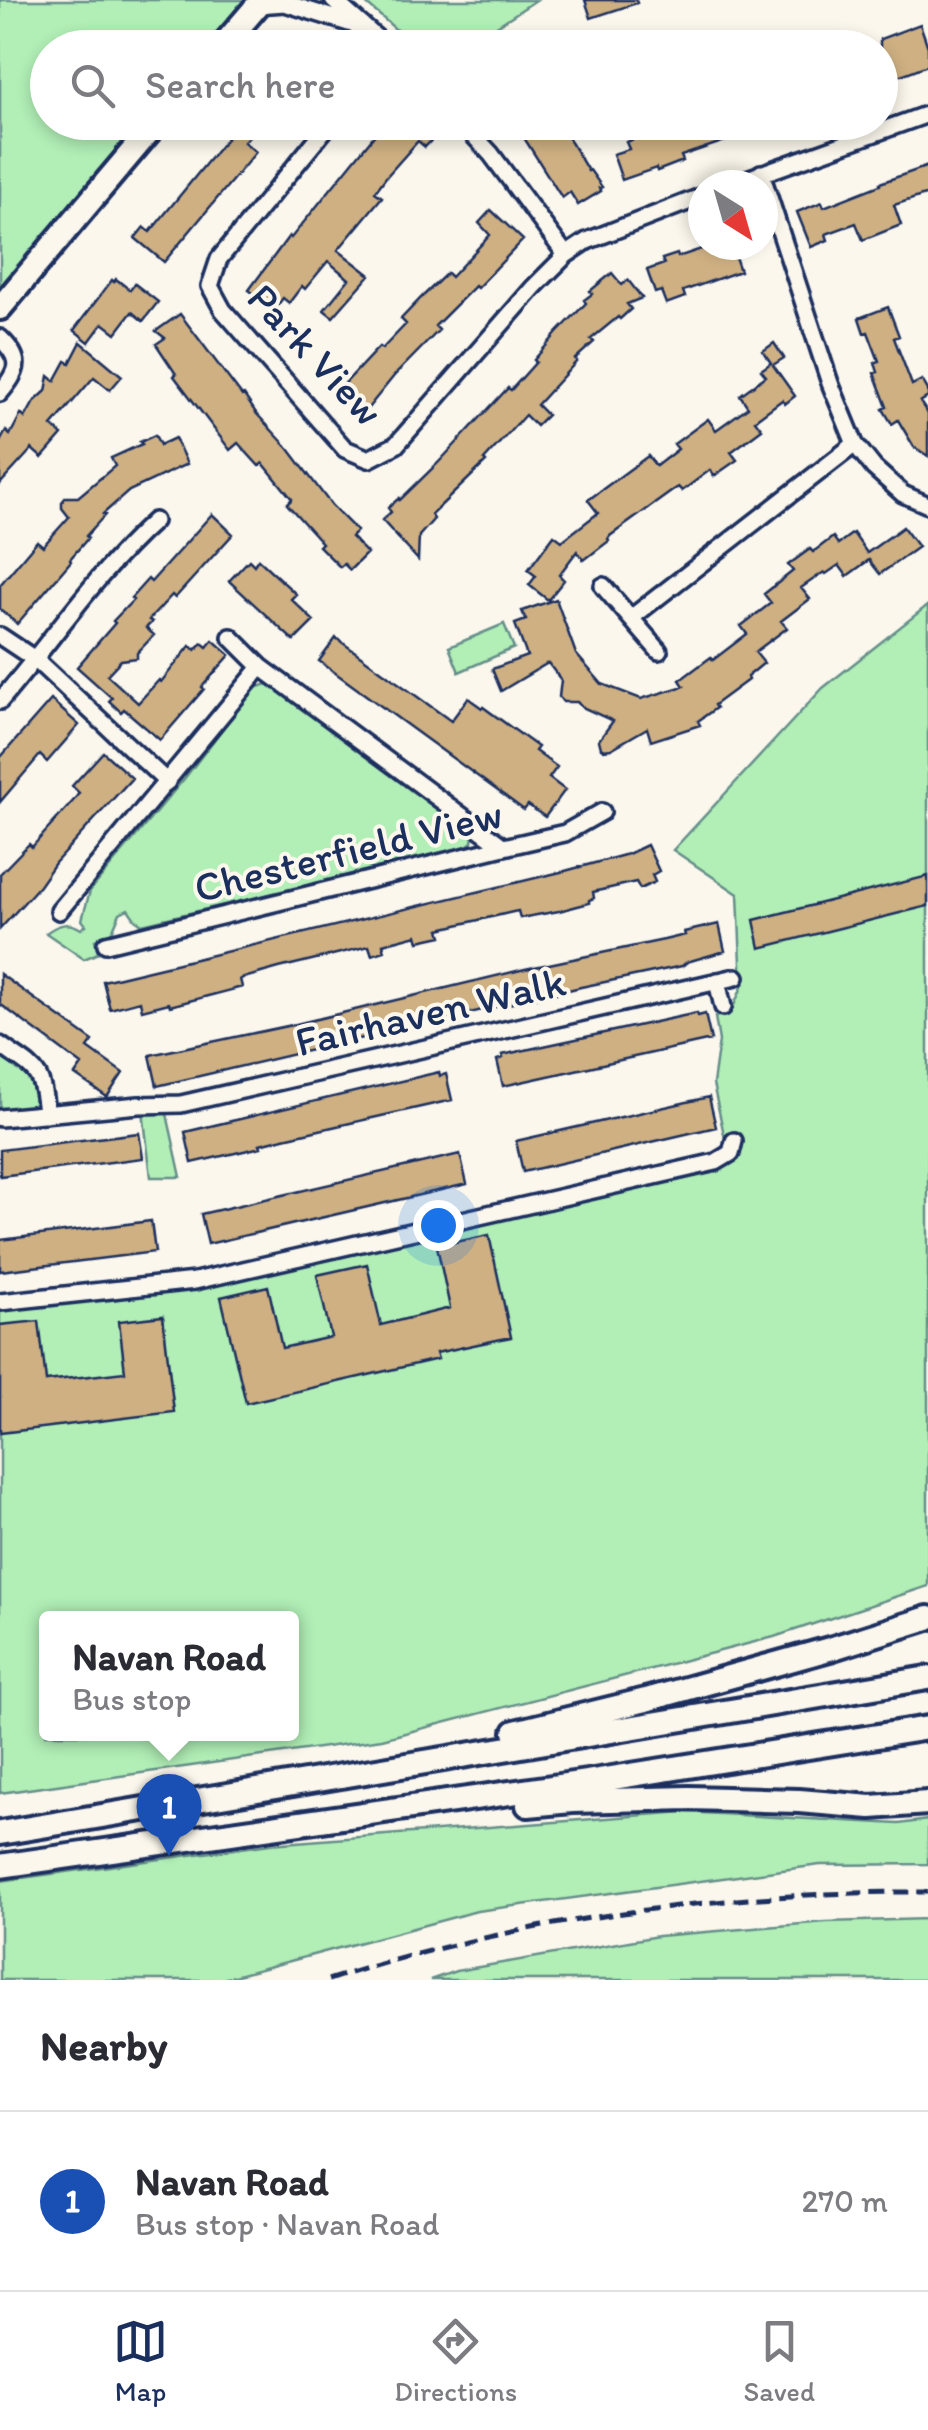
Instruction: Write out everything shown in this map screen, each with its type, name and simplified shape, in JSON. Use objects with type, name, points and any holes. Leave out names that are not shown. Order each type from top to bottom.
[{"type":"main road","points":[[236,30],[259,3]]},
{"type":"main road","points":[[0,308],[143,140]]},
{"type":"main road","points":[[282,1784],[646,1700],[928,1618]]},
{"type":"main road","points":[[0,1833],[928,1678]]},
{"type":"main road","points":[[0,1866],[588,1782],[928,1728]]},
{"type":"main road","points":[[231,1834],[572,1802],[690,1798],[871,1807],[928,1803]]},
{"type":"street","points":[[333,0],[367,30]]},
{"type":"street","points":[[259,3],[284,3],[365,28]]},
{"type":"street","points":[[898,125],[928,114]]},
{"type":"street","name":"Park View","points":[[317,140],[219,259],[210,286],[223,310],[345,448],[369,459],[396,445],[566,254]]},
{"type":"street","points":[[477,140],[566,254],[587,241],[688,202]]},
{"type":"street","points":[[770,170],[855,140]]},
{"type":"street","points":[[778,222],[830,383],[856,444],[874,468],[903,494],[928,505]]},
{"type":"street","points":[[0,338],[17,362],[14,376],[0,393]]},
{"type":"street","points":[[630,618],[856,444]]},
{"type":"street","points":[[0,701],[97,579],[154,521]]},
{"type":"street","points":[[603,586],[658,652]]},
{"type":"street","points":[[0,636],[36,660],[167,782]]},
{"type":"street","points":[[230,637],[261,667],[504,847]]},
{"type":"street","points":[[59,910],[261,667]]},
{"type":"street","name":"Chesterfield View","points":[[106,944],[565,834],[602,812]]},
{"type":"street","name":"Fairhaven Walk","points":[[0,1118],[180,1104],[736,977]]},
{"type":"street","points":[[718,982],[723,1007]]},
{"type":"street","points":[[0,1045],[36,1071],[44,1090],[46,1114]]},
{"type":"street","points":[[0,1302],[195,1281],[716,1162],[731,1152],[734,1141]]},
{"type":"green space","points":[[0,0],[244,0],[218,30],[30,30],[30,140],[125,140],[0,286]]},
{"type":"green space","points":[[362,0],[536,0],[491,30],[396,30]]},
{"type":"green space","points":[[928,605],[928,1586],[774,1637],[382,1739],[0,1793],[0,1310],[196,1288],[718,1168],[740,1141],[725,1139],[713,1084],[719,1041],[715,1017],[731,1012],[742,987],[738,894],[673,850],[823,688]]},
{"type":"green space","points":[[504,624],[514,648],[459,672],[449,647]]},
{"type":"green space","points":[[268,684],[469,827],[472,842],[462,850],[142,924],[128,909],[120,913],[112,932],[95,940],[98,953],[84,959],[46,933],[63,925],[81,929],[86,925],[82,920],[90,891],[254,688]]},
{"type":"green space","points":[[0,1054],[33,1077],[38,1100],[31,1107],[0,1112]]},
{"type":"green space","points":[[143,1111],[167,1114],[181,1177],[151,1177]]},
{"type":"green space","points":[[684,1812],[899,1824],[928,1820],[928,1864],[820,1865],[477,1911],[219,1980],[0,1980],[0,1881],[270,1844]]},
{"type":"green space","points":[[928,1919],[928,1980],[430,1980],[456,1971],[658,1936],[826,1922]]},
{"type":"building","points":[[585,0],[636,0],[637,3],[591,18]]},
{"type":"building","points":[[920,24],[928,47],[928,65],[898,76],[898,32]]},
{"type":"building","points":[[225,140],[246,140],[256,152],[164,262],[135,238],[144,227],[150,232]]},
{"type":"building","points":[[370,140],[432,140],[425,147],[418,141],[386,177],[375,192],[382,197],[338,250],[370,275],[333,317],[324,310],[349,279],[328,261],[305,289],[302,286],[289,303],[283,298],[274,310],[249,290]]},
{"type":"building","points":[[525,140],[570,140],[602,187],[578,205],[570,192],[562,198]]},
{"type":"building","points":[[728,140],[681,156],[683,161],[657,171],[656,168],[622,180],[613,154],[629,149],[626,142]]},
{"type":"building","points":[[928,166],[928,194],[894,205],[901,225],[863,240],[856,223],[826,234],[828,240],[811,247],[797,212],[822,202],[824,207]]},
{"type":"building","points":[[491,210],[523,240],[435,326],[439,330],[360,418],[335,394],[406,324],[401,319],[421,298],[447,273],[451,277],[490,235],[479,223]]},
{"type":"building","points":[[677,254],[678,257],[688,254],[688,260],[736,260],[740,271],[683,291],[685,297],[666,304],[661,291],[655,293],[647,270],[664,264],[662,259]]},
{"type":"building","points":[[612,273],[622,285],[628,280],[642,298],[627,304],[631,309],[591,339],[594,342],[537,405],[547,415],[536,426],[525,415],[486,462],[431,515],[434,519],[419,536],[418,560],[382,520],[391,512],[388,508],[438,463],[508,388],[511,390],[586,303],[590,291]]},
{"type":"building","points":[[116,279],[130,290],[135,284],[158,302],[143,321],[132,312],[116,333],[103,323],[89,342],[74,330]]},
{"type":"building","points":[[888,307],[899,336],[894,338],[912,385],[922,380],[928,390],[928,397],[920,402],[928,414],[928,456],[914,447],[898,420],[892,424],[883,409],[887,407],[874,373],[878,372],[875,363],[879,361],[859,318]]},
{"type":"building","points":[[180,314],[242,396],[357,531],[351,537],[367,553],[350,570],[344,564],[340,567],[319,546],[322,543],[287,504],[292,499],[263,463],[259,466],[238,443],[230,450],[174,376],[156,344],[165,338],[156,331]]},
{"type":"building","points":[[81,342],[122,376],[110,390],[94,377],[52,426],[62,435],[42,458],[32,449],[0,484],[0,442],[6,431],[10,435],[21,414],[25,418],[46,391],[49,376],[55,381]]},
{"type":"building","points":[[774,343],[784,358],[773,365],[795,396],[785,404],[782,400],[755,420],[762,429],[731,452],[737,460],[714,476],[710,470],[682,491],[678,487],[610,536],[584,560],[577,551],[559,575],[564,580],[548,600],[529,585],[536,576],[528,570],[554,535],[562,541],[598,513],[588,500],[648,456],[656,466],[678,449],[674,444],[708,419],[716,430],[748,407],[740,395],[766,376],[761,370],[771,363],[763,351]]},
{"type":"building","points":[[155,435],[160,445],[175,438],[187,464],[129,491],[103,514],[71,561],[17,624],[0,609],[0,585],[37,541],[43,546],[69,517],[62,508],[66,497],[78,497],[115,466],[111,458]]},
{"type":"building","points":[[212,514],[233,534],[175,598],[172,595],[149,620],[152,622],[146,628],[154,635],[137,658],[121,660],[107,675],[138,703],[190,646],[196,650],[213,640],[230,655],[160,740],[124,709],[121,712],[109,701],[112,698],[77,667],[131,598],[148,579],[151,582]]},
{"type":"building","points":[[903,527],[918,547],[880,574],[869,560],[847,576],[839,565],[801,588],[810,599],[781,621],[787,628],[755,652],[764,663],[714,705],[716,708],[698,721],[700,725],[651,741],[647,728],[604,750],[599,740],[613,721],[577,702],[563,702],[559,697],[561,680],[548,663],[501,691],[492,669],[527,656],[515,624],[526,620],[522,611],[556,599],[576,654],[602,684],[641,699],[684,686],[680,680],[747,634],[741,626],[771,603],[764,594],[793,571],[788,565],[810,549],[813,552],[833,537],[838,544],[853,533],[867,553]]},
{"type":"building","points":[[258,559],[296,594],[291,599],[314,621],[294,641],[229,581],[249,560],[254,565]]},
{"type":"building","points":[[336,638],[451,721],[468,698],[538,747],[535,751],[557,767],[549,778],[565,790],[545,817],[528,805],[524,810],[319,661]]},
{"type":"building","points":[[51,700],[79,725],[47,762],[40,755],[0,802],[0,758]]},
{"type":"building","points":[[103,752],[132,778],[0,929],[0,874],[29,844],[32,847],[74,800],[79,793],[72,786]]},
{"type":"building","points":[[647,845],[659,871],[652,875],[655,882],[640,889],[636,882],[593,892],[589,903],[559,911],[520,918],[518,911],[513,912],[440,929],[442,936],[419,941],[417,935],[383,944],[385,951],[372,955],[369,946],[279,968],[240,979],[242,987],[170,1006],[169,1003],[142,1010],[140,1001],[110,1009],[103,981],[565,871]]},
{"type":"building","points":[[928,876],[928,906],[760,948],[754,920]]},
{"type":"building","points":[[719,924],[725,951],[682,966],[157,1086],[150,1055],[664,940]]},
{"type":"building","points":[[0,974],[93,1041],[88,1048],[123,1073],[107,1097],[75,1075],[82,1065],[0,1004]]},
{"type":"building","points":[[705,1014],[711,1040],[503,1086],[497,1060],[502,1055]]},
{"type":"building","points":[[439,1072],[440,1076],[446,1074],[452,1100],[192,1163],[185,1132]]},
{"type":"building","points":[[709,1097],[716,1127],[523,1172],[516,1141]]},
{"type":"building","points":[[139,1133],[143,1158],[0,1176],[0,1150]]},
{"type":"building","points":[[460,1154],[467,1184],[208,1244],[201,1214]]},
{"type":"building","points":[[151,1221],[155,1252],[0,1271],[0,1240]]},
{"type":"building","points":[[489,1235],[511,1337],[436,1353],[438,1359],[246,1403],[221,1297],[268,1286],[282,1348],[331,1337],[317,1275],[367,1264],[381,1325],[450,1308],[437,1246]]},
{"type":"building","points":[[163,1316],[174,1412],[0,1433],[0,1325],[39,1321],[46,1381],[125,1372],[119,1321]]},
{"type":"railway","points":[[328,1980],[473,1940],[625,1913],[778,1897],[928,1892]]},
{"type":"place","name":"Navan Road","points":[[169,1856]]}]
